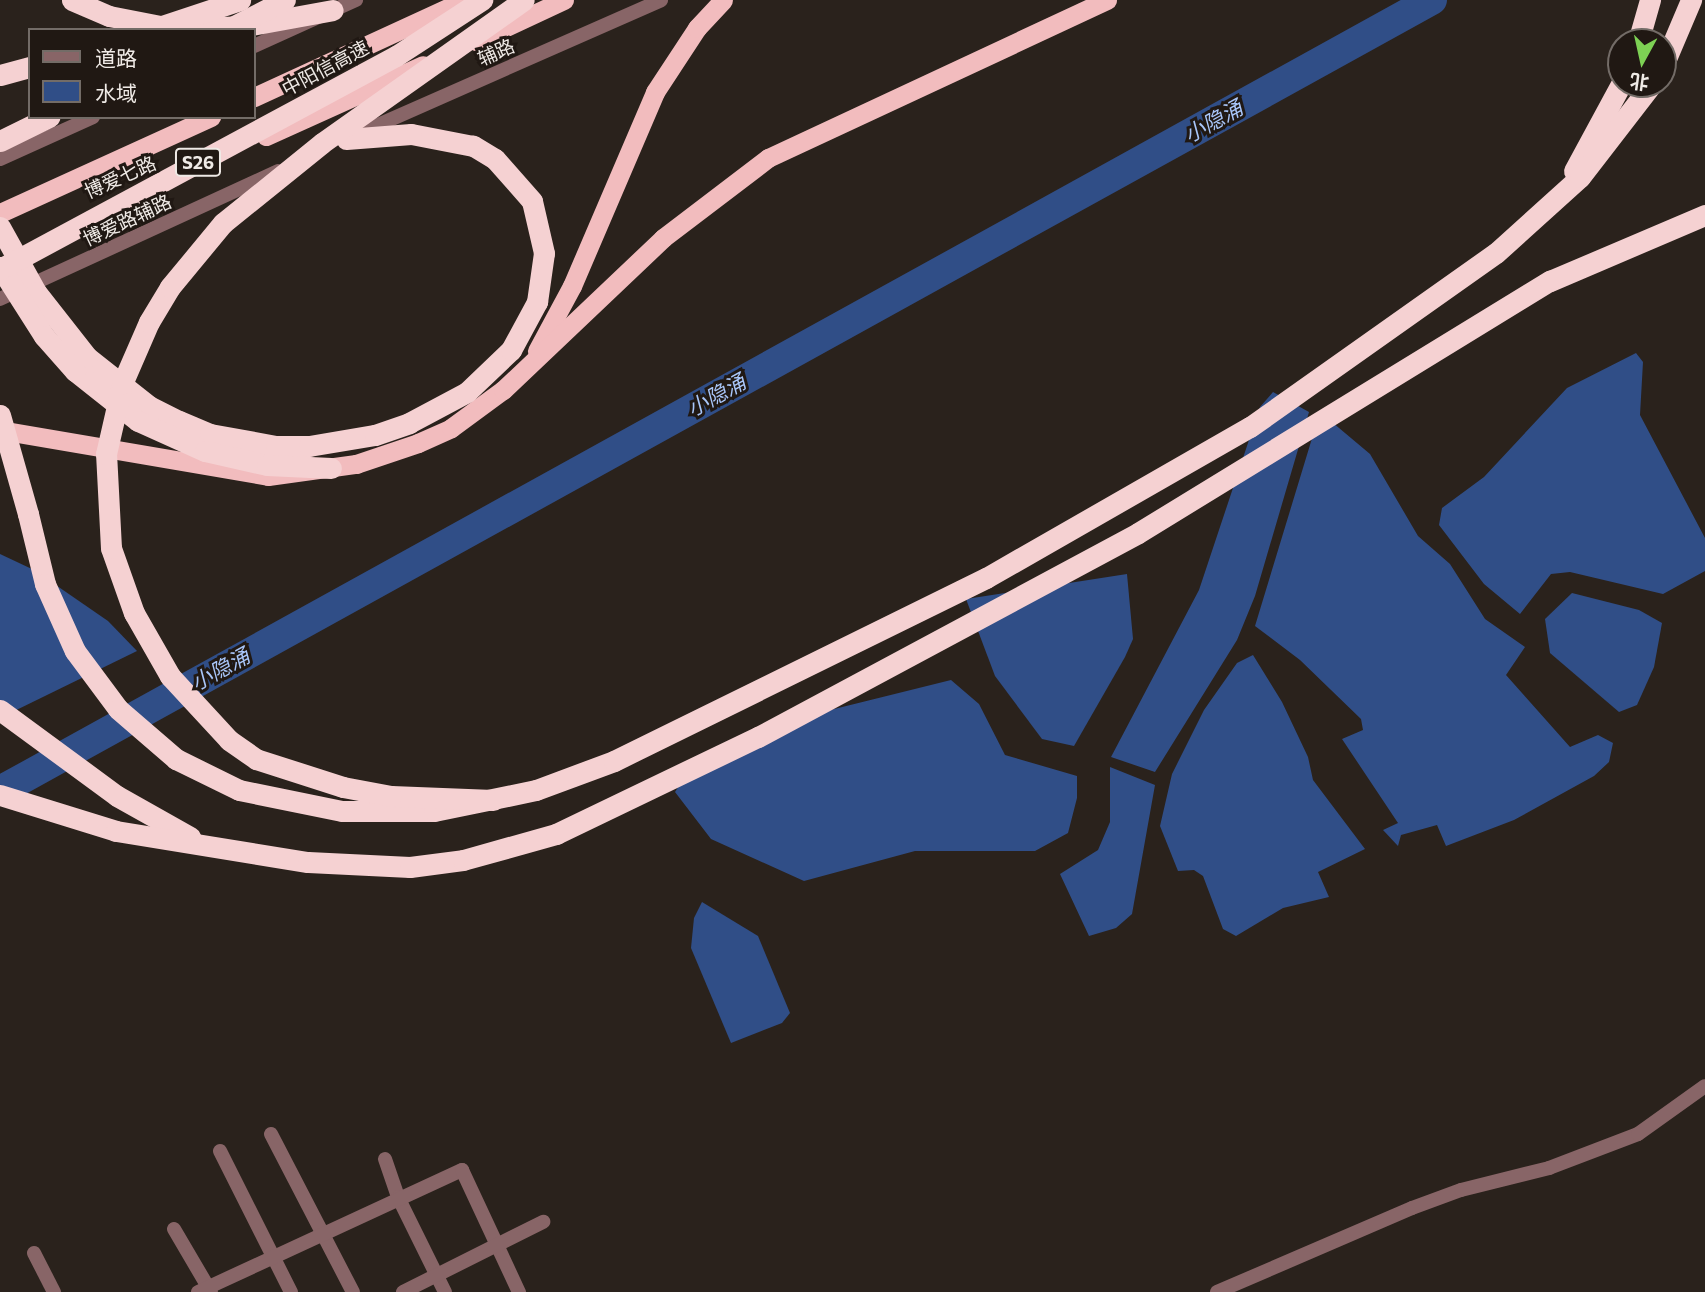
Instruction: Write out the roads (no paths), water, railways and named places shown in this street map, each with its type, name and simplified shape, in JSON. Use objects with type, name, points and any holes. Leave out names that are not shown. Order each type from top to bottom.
[{"type":"highway","points":[[72,0],[109,16],[171,28]]},
{"type":"highway","points":[[156,28],[240,0]]},
{"type":"highway","points":[[230,28],[285,0]]},
{"type":"highway","points":[[256,96],[465,0]]},
{"type":"highway","name":"中阳信高速","points":[[0,268],[396,56],[482,0]]},
{"type":"highway","points":[[493,800],[391,796],[344,787],[256,759],[229,740],[170,676],[134,613],[111,548],[106,464],[122,384],[149,322],[170,287],[223,223],[322,143],[524,0]]},
{"type":"highway","name":"博爱七路","points":[[0,256],[565,0]]},
{"type":"highway","points":[[518,377],[566,298],[655,92],[697,28],[723,0]]},
{"type":"highway","points":[[0,430],[96,443],[244,475],[286,476],[382,457],[451,428],[518,377],[663,238],[768,158],[1107,0]]},
{"type":"highway","points":[[1642,28],[1650,0]]},
{"type":"highway","points":[[1677,32],[1691,0]]},
{"type":"highway","points":[[199,28],[245,26],[333,10]]},
{"type":"highway","points":[[0,75],[28,68]]},
{"type":"highway","points":[[1546,211],[1574,172],[1614,98]]},
{"type":"highway","points":[[0,415],[57,619],[99,685],[148,738],[204,774],[288,803],[396,813],[493,800],[573,778],[614,761],[986,578],[1123,503],[1250,428],[1377,341],[1496,253],[1546,211],[1604,151],[1642,98]]},
{"type":"highway","points":[[0,141],[45,119]]},
{"type":"highway","name":"博爱七路","points":[[0,214],[207,119]]},
{"type":"highway","points":[[0,268],[44,336],[81,364],[179,421],[246,443],[276,446],[309,446],[375,435],[441,408],[484,378],[511,350],[537,302],[544,253],[532,201],[502,166],[473,146],[411,134],[346,139]]},
{"type":"highway","points":[[0,795],[116,831],[255,856],[410,867],[512,849],[594,819],[1138,533],[1550,281],[1699,219]]},
{"type":"highway","points":[[0,227],[81,364],[138,421],[205,451],[267,465],[331,468]]},
{"type":"highway","points":[[0,710],[156,821],[206,843],[255,856]]},
{"type":"street","points":[[256,45],[356,0]]},
{"type":"street","name":"辅路","points":[[346,139],[661,0]]},
{"type":"street","points":[[0,159],[89,119]]},
{"type":"street","name":"博爱路辅路","points":[[0,299],[346,139]]},
{"type":"street","points":[[1217,1292],[1412,1208],[1461,1190],[1549,1168],[1638,1134],[1705,1086]]},
{"type":"street","points":[[271,1134],[353,1292]]},
{"type":"street","points":[[220,1151],[292,1292]]},
{"type":"street","points":[[385,1159],[398,1197],[438,1273],[445,1292]]},
{"type":"street","points":[[174,1228],[206,1290],[398,1197],[462,1170],[519,1292]]},
{"type":"street","points":[[403,1292],[496,1243],[543,1222]]},
{"type":"street","points":[[34,1253],[54,1292]]},
{"type":"water","points":[[1636,353],[1643,362],[1640,415],[1705,538],[1705,571],[1663,594],[1570,572],[1551,574],[1520,614],[1484,584],[1439,525],[1442,508],[1484,477],[1567,388]]},
{"type":"water","points":[[1273,392],[1309,412],[1255,596],[1237,640],[1155,772],[1111,757],[1199,590],[1260,407]]},
{"type":"water","points":[[1320,412],[1370,454],[1418,536],[1450,564],[1485,619],[1525,647],[1506,675],[1570,747],[1598,735],[1613,743],[1609,762],[1594,776],[1514,820],[1446,846],[1437,825],[1401,835],[1398,846],[1383,830],[1398,823],[1342,739],[1363,730],[1361,719],[1300,660],[1255,626]]},
{"type":"water","points":[[0,554],[34,570],[108,621],[137,651],[0,718]]},
{"type":"water","points":[[1127,574],[1133,639],[1125,657],[1074,746],[1042,739],[995,676],[966,599]]},
{"type":"water","points":[[1572,593],[1639,610],[1662,623],[1654,667],[1637,705],[1619,712],[1550,653],[1545,619]]},
{"type":"water","points":[[1253,655],[1282,702],[1308,757],[1313,780],[1365,849],[1318,872],[1329,897],[1283,908],[1236,936],[1223,929],[1203,876],[1194,870],[1178,871],[1160,826],[1172,774],[1204,710],[1237,663]]},
{"type":"water","points":[[951,680],[979,704],[1005,755],[1077,776],[1077,798],[1068,833],[1035,851],[915,851],[804,881],[711,839],[675,792],[690,768],[798,718]]},
{"type":"water","points":[[1110,767],[1155,785],[1132,914],[1116,928],[1089,936],[1060,874],[1098,850],[1110,822]]},
{"type":"water","points":[[702,902],[758,936],[790,1013],[782,1023],[731,1043],[691,948],[694,918]]},
{"type":"waterway","name":"小隐涌","points":[[0,791],[1432,0]]}]
